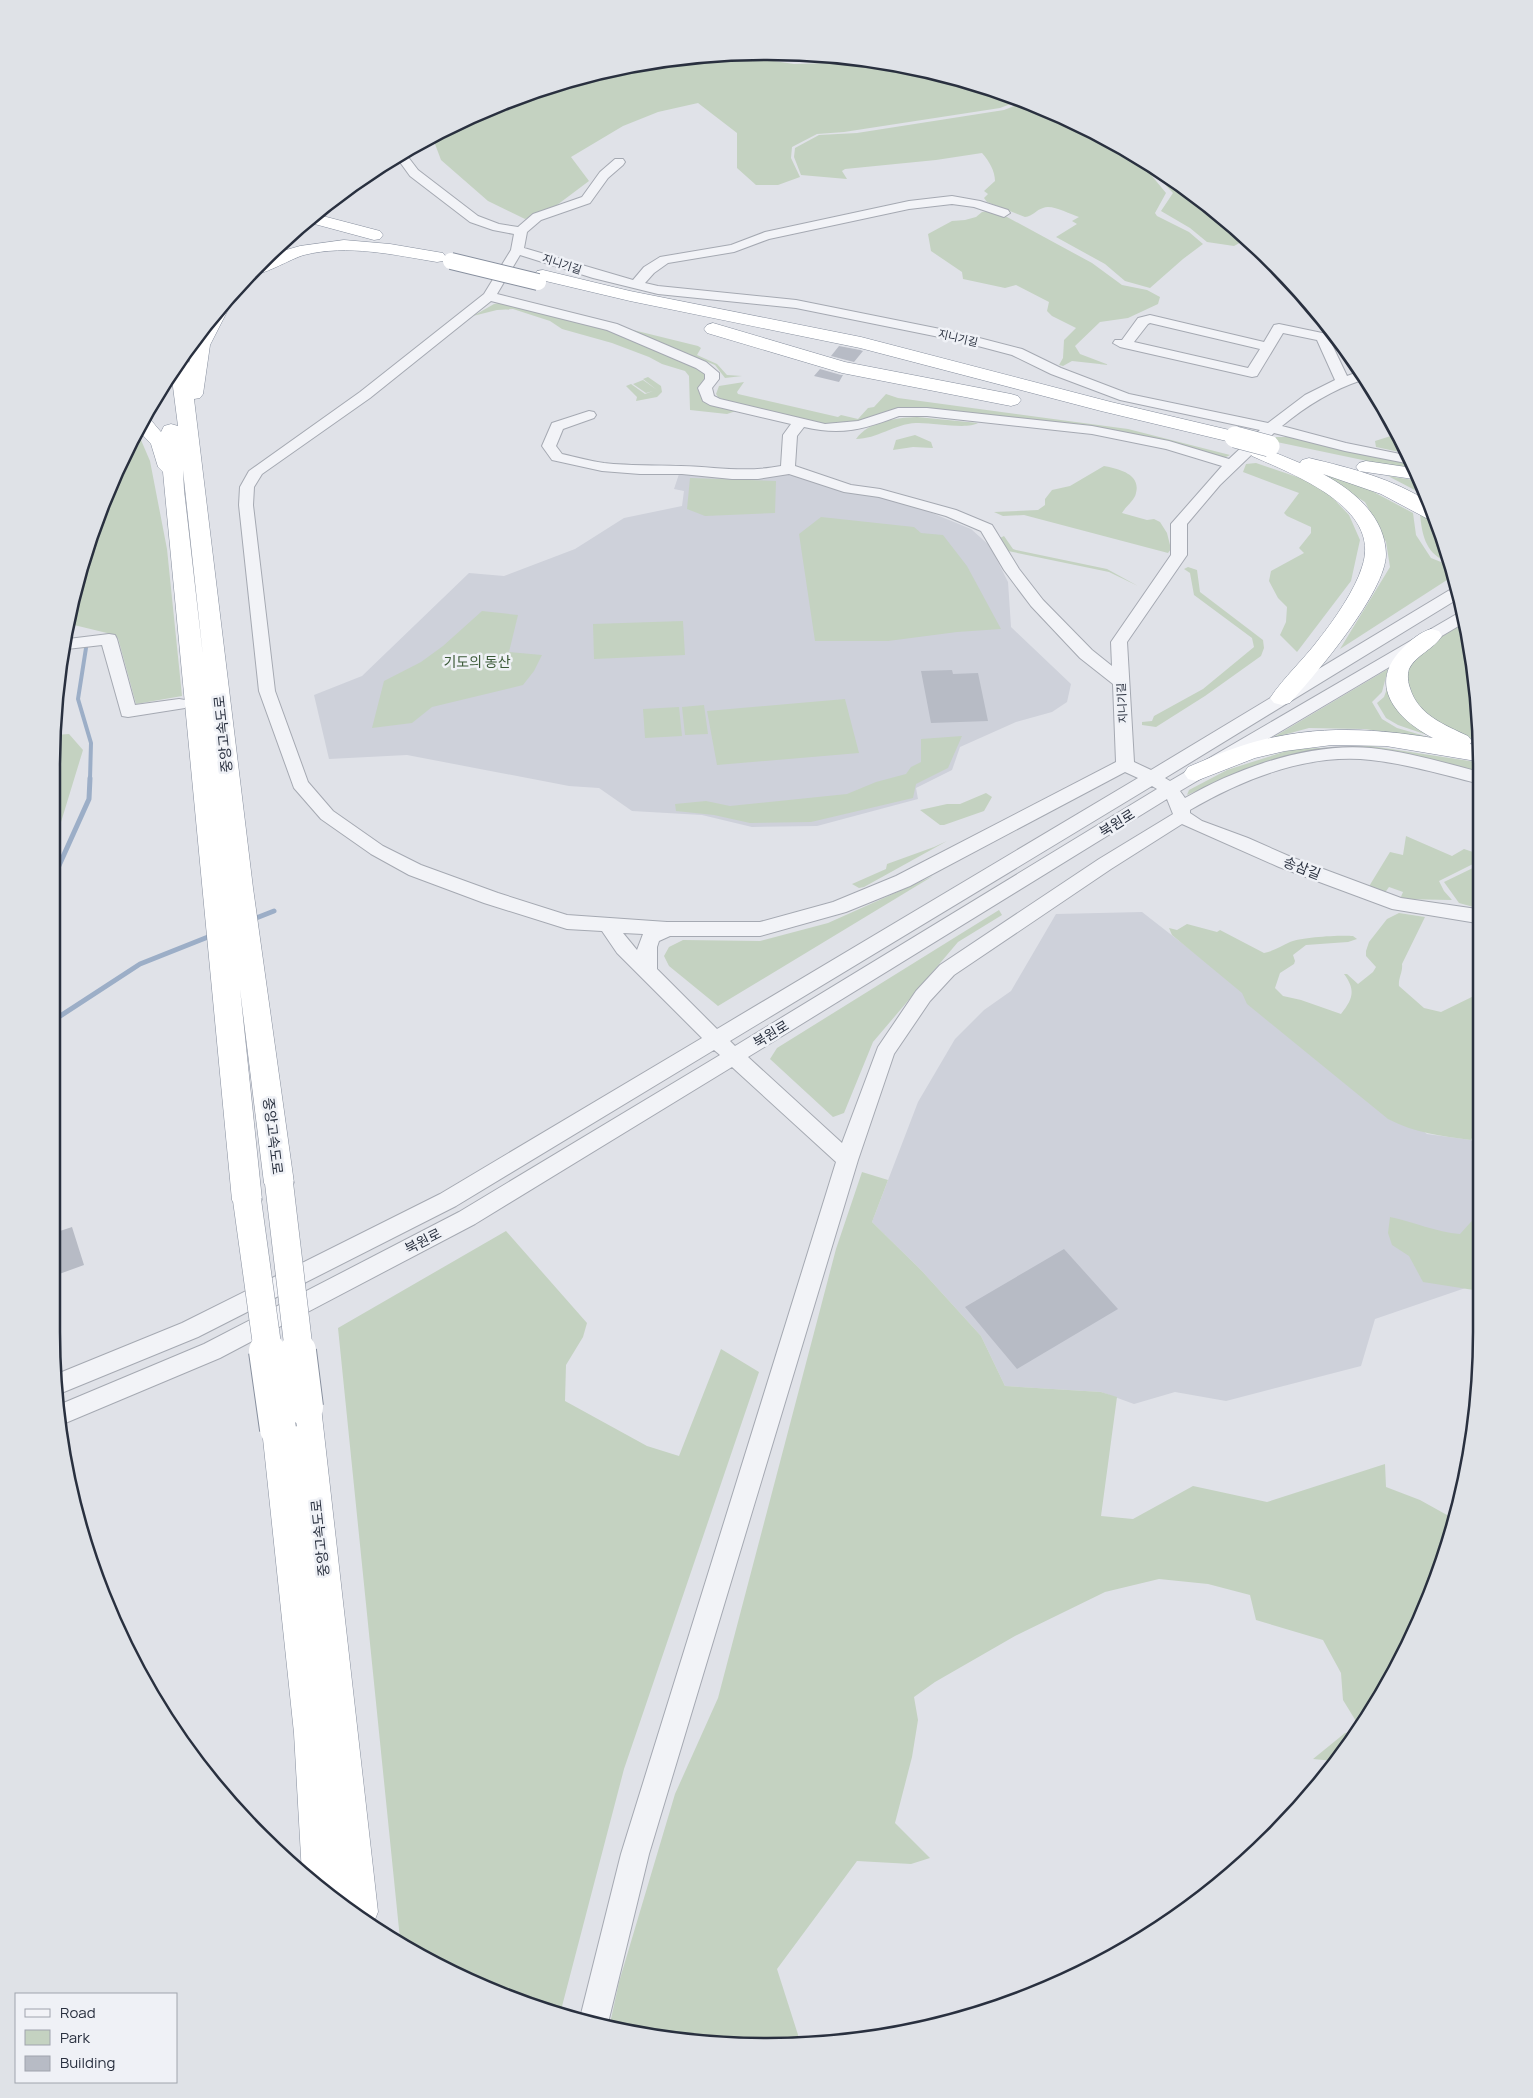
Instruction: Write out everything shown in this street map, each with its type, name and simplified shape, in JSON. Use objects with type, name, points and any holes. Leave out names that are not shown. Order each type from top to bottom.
[{"type":"highway","points":[[319,220],[449,258]]},
{"type":"highway","points":[[310,228],[364,233]]},
{"type":"highway","points":[[305,232],[361,238],[540,279],[861,343],[1230,441]]},
{"type":"highway","points":[[277,258],[294,252],[327,246],[356,244],[449,258]]},
{"type":"highway","points":[[540,279],[842,367],[1230,441],[1266,442],[1372,469],[1409,474]]},
{"type":"highway","points":[[189,433],[195,369],[205,338]]},
{"type":"highway","name":"중앙고속도로","points":[[181,372],[240,888],[279,1183],[305,1407],[359,1908]]},
{"type":"highway","name":"중앙고속도로","points":[[167,393],[174,490],[218,900],[247,1200],[278,1429],[312,1733],[322,1880]]},
{"type":"highway","points":[[147,428],[160,443],[174,490]]},
{"type":"highway","points":[[1266,442],[1372,476],[1399,486],[1420,498]]},
{"type":"highway","points":[[1266,442],[1373,481],[1395,491],[1424,509]]},
{"type":"highway","points":[[1266,442],[1311,475],[1342,493],[1364,516],[1374,537],[1374,565],[1358,598],[1322,652],[1282,698]]},
{"type":"highway","points":[[1431,636],[1415,649],[1398,670],[1396,682],[1401,700],[1414,716],[1439,732],[1472,745]]},
{"type":"highway","points":[[1196,772],[1248,752],[1300,740],[1332,737],[1386,738],[1472,753]]},
{"type":"street","points":[[404,160],[414,173],[474,219],[497,227],[521,231]]},
{"type":"street","points":[[619,162],[604,175],[586,200],[537,217],[521,231],[517,250],[489,296],[365,395],[256,471],[247,486],[246,505],[259,691],[300,784],[327,816],[377,850],[415,870],[491,898],[566,922],[667,929],[760,929],[839,907],[903,881],[1066,798],[1125,764],[1171,789],[1182,812]]},
{"type":"street","points":[[636,285],[649,270],[664,260],[734,248],[765,236],[909,205],[952,200],[976,204],[1004,213]]},
{"type":"street","name":"지니기길","points":[[517,250],[598,275],[658,290],[796,304],[960,337],[1017,352],[1056,371],[1125,397],[1266,442],[1345,447],[1402,459]]},
{"type":"street","points":[[489,296],[612,327],[632,338],[700,365],[712,373],[712,380],[704,388],[708,398],[715,402],[825,428],[846,428],[861,425],[898,412],[927,412],[1092,430],[1169,445],[1233,464]]},
{"type":"street","points":[[1268,347],[1150,319],[1143,321],[1123,344],[1252,373],[1268,347],[1279,328],[1322,337],[1342,380]]},
{"type":"street","name":"지니기길","points":[[1125,764],[1119,642],[1178,555],[1179,524],[1233,464],[1266,442],[1302,403],[1342,380],[1356,377]]},
{"type":"street","points":[[589,415],[557,426],[549,446],[557,457],[602,467],[640,470],[682,470],[740,475],[758,475],[790,470],[849,488],[880,493],[942,511],[987,528],[1012,570],[1037,603],[1086,654],[1121,682]]},
{"type":"street","points":[[790,470],[788,466],[790,435],[802,422]]},
{"type":"street","name":"북원로","points":[[62,1382],[190,1330],[448,1200],[1452,595]]},
{"type":"street","name":"북원로","points":[[65,1413],[212,1351],[467,1218],[1196,772],[1457,620]]},
{"type":"street","points":[[71,643],[109,639],[128,712],[178,704]]},
{"type":"street","points":[[595,2016],[635,1854],[846,1160],[885,1052],[923,996],[947,970],[1215,788],[1280,764],[1328,754],[1370,754],[1414,761],[1473,777]]},
{"type":"street","name":"송삼길","points":[[1182,812],[1196,825],[1242,842],[1285,862],[1399,904],[1473,915]]},
{"type":"street","points":[[612,925],[611,931],[624,948],[715,1038],[846,1160]]},
{"type":"street","points":[[647,970],[647,947],[651,937],[667,929]]},
{"type":"shaded area","points":[[679,474],[783,474],[810,479],[830,485],[838,491],[898,499],[971,529],[990,546],[1008,582],[1011,627],[1071,684],[1067,702],[1052,712],[1016,722],[960,747],[952,770],[916,788],[918,799],[817,826],[752,827],[702,815],[632,811],[599,788],[569,786],[407,755],[329,759],[314,695],[362,676],[469,573],[504,576],[575,549],[624,518],[682,506],[684,491],[674,489]]},
{"type":"shaded area","points":[[1142,912],[1427,1134],[1471,1140],[1473,1142],[1473,1285],[1375,1319],[1361,1366],[1226,1401],[1175,1392],[1134,1404],[1101,1392],[1005,1386],[981,1336],[921,1270],[872,1222],[918,1102],[955,1039],[984,1010],[1011,991],[1056,914]]},
{"type":"green space","points":[[766,60],[794,64],[826,63],[859,66],[904,74],[949,84],[1011,104],[1000,108],[844,132],[817,134],[792,147],[791,158],[800,177],[778,185],[756,185],[737,168],[737,133],[698,103],[658,112],[623,126],[571,157],[589,181],[557,205],[525,219],[488,201],[441,160],[435,143],[496,114],[539,97],[584,84],[629,74],[674,66]]},
{"type":"green space","points":[[1015,105],[1037,114],[1079,133],[1151,174],[1166,193],[1155,213],[1157,216],[1189,232],[1203,244],[1150,288],[1125,281],[1105,264],[1056,237],[1077,224],[1072,221],[1079,217],[1056,208],[1047,207],[1025,217],[987,202],[984,198],[988,194],[984,191],[995,181],[995,177],[991,166],[982,153],[936,160],[845,169],[842,171],[847,179],[801,175],[794,157],[795,148],[819,135],[857,133],[1004,110]]},
{"type":"green space","points":[[1161,181],[1197,206],[1240,243],[1234,246],[1207,242],[1190,228],[1161,211],[1173,193]]},
{"type":"green space","points":[[989,211],[1007,217],[1092,263],[1122,285],[1147,290],[1160,297],[1158,304],[1128,318],[1100,322],[1075,346],[1080,354],[1109,365],[1072,361],[1063,366],[1059,365],[1063,358],[1064,340],[1076,328],[1052,316],[1047,311],[1049,302],[1016,285],[1005,288],[963,279],[962,272],[931,251],[928,234],[952,221],[965,220],[976,217],[982,212]]},
{"type":"green space","points":[[504,302],[604,327],[696,366],[708,373],[704,400],[739,410],[727,414],[690,410],[689,376],[685,371],[662,364],[612,343],[562,329],[550,321],[513,309],[497,310],[473,316],[494,304]]},
{"type":"green space","points":[[631,331],[698,346],[701,348],[697,355],[717,364],[727,375],[742,376],[725,378],[715,365]]},
{"type":"green space","points":[[648,377],[661,386],[662,392],[657,397],[636,401],[637,397],[626,386],[631,384],[645,394],[653,391],[646,393],[633,384],[643,380],[657,390],[643,379]]},
{"type":"green space","points":[[744,382],[737,392],[738,394],[838,417],[841,415],[858,419],[868,408],[874,407],[886,394],[898,398],[1128,429],[1230,455],[1224,458],[1156,440],[925,410],[862,423],[824,425],[728,401],[718,397],[716,394],[719,386]]},
{"type":"green space","points":[[917,417],[978,423],[966,426],[923,423],[908,424],[871,437],[856,439],[861,433],[875,424],[900,418]]},
{"type":"green space","points":[[915,435],[931,442],[933,448],[913,447],[893,450],[896,440]]},
{"type":"green space","points":[[1390,436],[1399,452],[1376,447],[1375,441]]},
{"type":"green space","points":[[1276,437],[1294,437],[1404,462],[1407,469],[1272,441]]},
{"type":"green space","points":[[141,439],[150,461],[167,549],[182,696],[136,704],[118,638],[107,633],[75,625],[97,539],[114,496]]},
{"type":"green space","points":[[1256,463],[1303,479],[1330,495],[1349,515],[1360,540],[1351,581],[1297,652],[1280,635],[1286,622],[1287,607],[1278,598],[1269,581],[1271,571],[1304,553],[1299,548],[1311,533],[1311,527],[1284,513],[1299,493],[1243,472],[1246,464]]},
{"type":"green space","points":[[1104,466],[1122,471],[1135,481],[1137,487],[1135,496],[1122,513],[1147,520],[1154,519],[1160,522],[1167,533],[1171,549],[1168,553],[1024,515],[1003,516],[994,512],[1038,510],[1045,505],[1045,499],[1052,490],[1070,486]]},
{"type":"green space","points":[[1314,471],[1355,482],[1413,513],[1416,535],[1431,558],[1443,563],[1448,579],[1340,649],[1390,567],[1386,542],[1365,502]]},
{"type":"green space","points":[[1388,476],[1412,480],[1417,491]]},
{"type":"green space","points":[[690,478],[776,481],[775,513],[705,516],[687,509]]},
{"type":"green space","points":[[1420,514],[1428,519],[1442,559],[1433,553],[1429,547],[1422,529]]},
{"type":"green space","points":[[821,517],[914,527],[921,533],[943,535],[967,566],[1001,629],[957,632],[888,641],[815,641],[799,534]]},
{"type":"green space","points":[[1004,536],[1013,549],[1107,569],[1138,586],[1109,572],[1008,551],[1000,538]]},
{"type":"green space","points":[[1188,567],[1197,570],[1200,592],[1263,640],[1264,648],[1261,656],[1205,696],[1156,727],[1142,725],[1142,722],[1152,721],[1154,716],[1203,689],[1254,647],[1252,638],[1194,595],[1190,573],[1184,569]]},
{"type":"green space","name":"기도의 동산","points":[[482,611],[518,615],[509,652],[542,655],[534,671],[523,685],[432,707],[412,723],[372,728],[384,681],[421,662],[443,646]]},
{"type":"green space","points":[[683,621],[685,655],[594,659],[593,624]]},
{"type":"green space","points":[[1458,626],[1467,674],[1472,739],[1446,730],[1415,708],[1403,685],[1408,665],[1429,644]]},
{"type":"green space","points":[[1388,669],[1382,692],[1372,702],[1382,719],[1397,728],[1432,738],[1364,729],[1309,728],[1272,738]]},
{"type":"green space","points":[[1388,686],[1396,709],[1427,735],[1398,725],[1386,718],[1377,703],[1384,697]]},
{"type":"green space","points":[[845,699],[859,753],[717,765],[707,711]]},
{"type":"green space","points":[[704,705],[708,734],[685,735],[682,707]]},
{"type":"green space","points":[[679,707],[682,736],[645,738],[643,709]]},
{"type":"green space","points":[[69,734],[83,750],[60,825],[60,766],[61,735]]},
{"type":"green space","points":[[962,736],[948,768],[916,784],[913,798],[811,822],[750,823],[714,815],[676,811],[675,804],[706,801],[730,806],[847,794],[876,782],[906,774],[911,767],[921,762],[921,739]]},
{"type":"green space","points":[[1371,746],[1473,762],[1473,770],[1427,758],[1318,751],[1268,761],[1187,795],[1189,790],[1227,770],[1293,749]]},
{"type":"green space","points":[[986,793],[992,797],[984,811],[944,825],[940,825],[920,810],[947,804],[960,804]]},
{"type":"green space","points":[[1406,836],[1452,856],[1464,849],[1473,852],[1473,864],[1439,881],[1444,891],[1452,900],[1400,899],[1403,892],[1389,887],[1384,894],[1368,888],[1390,852],[1403,855]]},
{"type":"green space","points":[[947,841],[864,887],[859,888],[852,884],[886,869],[887,864]]},
{"type":"green space","points":[[1473,868],[1473,907],[1459,903],[1444,882]]},
{"type":"green space","points":[[933,876],[718,1006],[669,966],[664,956],[669,947],[683,940],[760,941],[828,923]]},
{"type":"green space","points":[[999,910],[1002,915],[958,942],[873,1042],[844,1113],[833,1117],[770,1059],[777,1048]]},
{"type":"green space","points":[[1399,913],[1425,917],[1402,964],[1399,986],[1424,1008],[1441,1012],[1473,996],[1473,1136],[1471,1140],[1418,1131],[1388,1119],[1247,1004],[1242,993],[1172,935],[1169,928],[1177,930],[1187,924],[1217,932],[1220,930],[1264,953],[1290,942],[1303,939],[1353,936],[1357,939],[1348,942],[1306,945],[1293,955],[1294,964],[1280,973],[1275,988],[1283,996],[1301,1000],[1341,1014],[1352,994],[1344,974],[1347,974],[1358,984],[1373,972],[1376,967],[1366,956],[1366,951],[1369,942],[1387,919]]},
{"type":"green space","points":[[862,1172],[888,1180],[872,1222],[921,1270],[981,1336],[1005,1386],[1101,1392],[1117,1397],[1101,1516],[1133,1519],[1193,1486],[1267,1502],[1385,1464],[1386,1487],[1420,1500],[1448,1516],[1436,1559],[1400,1644],[1356,1721],[1343,1700],[1341,1673],[1323,1640],[1256,1620],[1250,1595],[1208,1584],[1159,1579],[1105,1592],[1015,1636],[935,1682],[914,1697],[918,1720],[912,1757],[895,1823],[930,1858],[911,1864],[857,1861],[777,1969],[799,2037],[766,2038],[674,2032],[611,2020],[619,1982],[675,1794],[718,1698],[836,1249]]},
{"type":"green space","points":[[1390,1217],[1442,1231],[1460,1234],[1473,1220],[1473,1290],[1423,1282],[1409,1256],[1392,1245],[1388,1233]]},
{"type":"green space","points":[[506,1231],[587,1323],[583,1337],[566,1365],[565,1401],[647,1446],[679,1456],[721,1349],[759,1372],[624,1769],[562,2008],[496,1984],[454,1965],[400,1935],[338,1328]]},
{"type":"green space","points":[[1348,1732],[1328,1760],[1313,1759]]},
{"type":"building","points":[[839,346],[863,351],[854,362],[831,356]]},
{"type":"building","points":[[820,369],[843,375],[839,382],[814,376]]},
{"type":"building","points":[[952,670],[953,674],[978,673],[988,721],[931,723],[921,671]]},
{"type":"building","points":[[72,1227],[84,1265],[60,1274],[60,1231]]},
{"type":"building","points":[[1064,1249],[1118,1309],[1017,1369],[965,1307]]},
{"type":"waterway","points":[[86,648],[78,699],[91,743],[90,779]]},
{"type":"waterway","points":[[60,863],[89,799],[90,778]]},
{"type":"waterway","points":[[251,920],[274,911]]},
{"type":"waterway","points":[[60,1016],[140,964],[213,935]]}]
